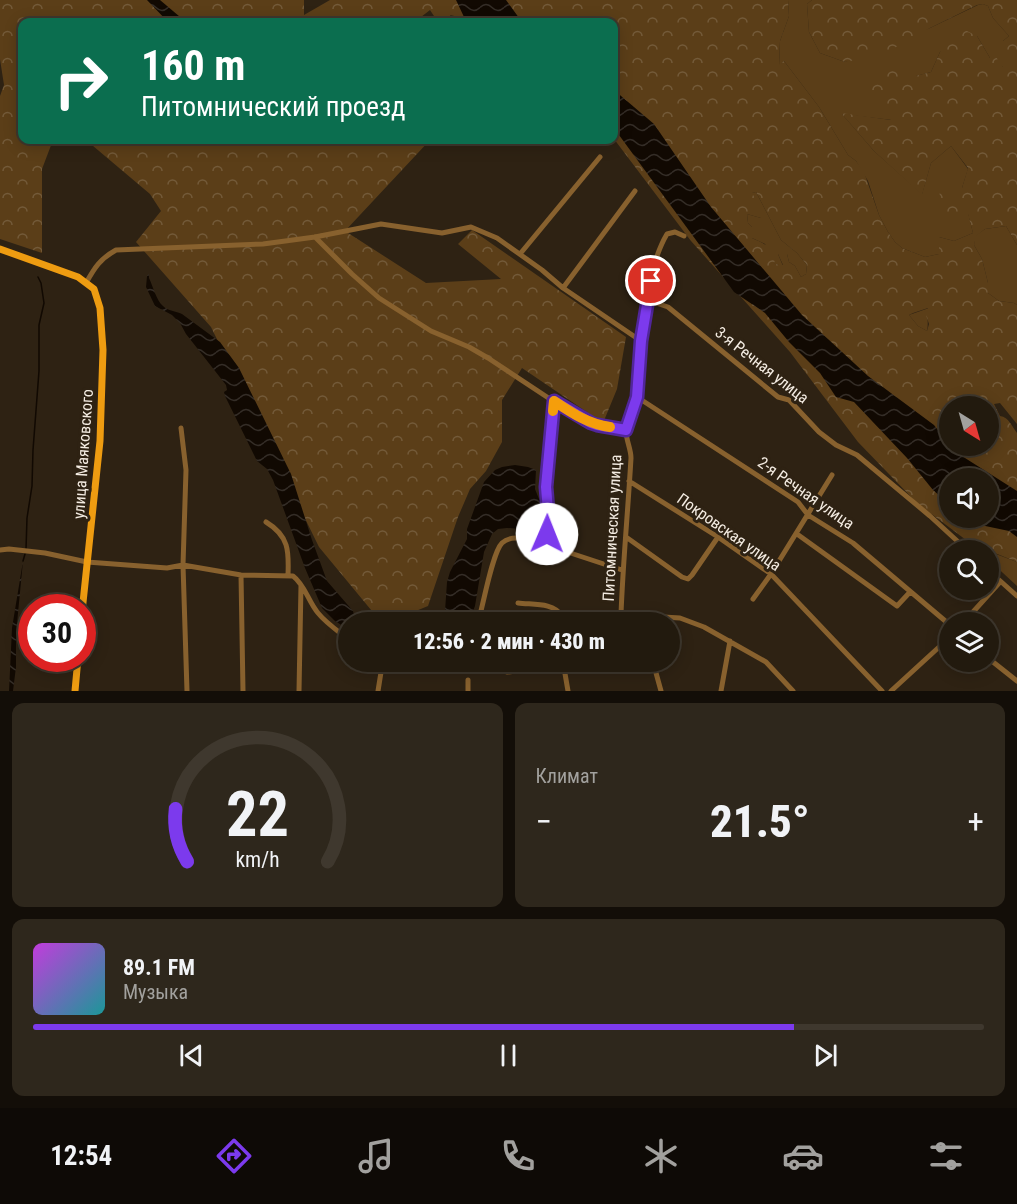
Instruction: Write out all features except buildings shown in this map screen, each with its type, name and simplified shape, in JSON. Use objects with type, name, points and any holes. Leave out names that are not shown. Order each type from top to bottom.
[{"type":"main road","points":[[0,249],[63,271],[86,283]]},
{"type":"main road","name":"улица Маяковского","points":[[84,594],[100,441],[103,350],[98,297],[94,289],[86,283]]},
{"type":"main road","points":[[75,691],[77,672]]},
{"type":"street","points":[[520,254],[600,157]]},
{"type":"street","points":[[563,288],[635,191]]},
{"type":"street","points":[[86,283],[97,264],[116,250],[263,244],[381,224],[442,233],[471,227],[497,238],[563,288],[641,341]]},
{"type":"street","name":"Питомническая улица","points":[[621,612],[631,454],[626,430],[637,397],[647,300],[655,260],[661,244],[667,234],[675,232],[684,236]]},
{"type":"street","points":[[315,237],[379,298],[431,331],[469,347],[591,423],[626,430]]},
{"type":"street","name":"3-я Речная улица","points":[[647,300],[668,307],[778,397],[789,400],[819,432],[836,445],[857,455],[956,540]]},
{"type":"street","name":"2-я Речная улица","points":[[637,397],[798,502],[808,514],[853,543],[939,616]]},
{"type":"street","points":[[544,545],[549,522],[546,487],[554,401]]},
{"type":"street","points":[[181,428],[186,470],[183,565],[187,691]]},
{"type":"street","points":[[753,599],[832,475]]},
{"type":"street","name":"Покровская улица","points":[[629,481],[718,537],[771,574],[882,691]]},
{"type":"street","points":[[266,522],[275,527],[285,539],[288,575]]},
{"type":"street","points":[[796,534],[897,606],[910,592]]},
{"type":"street","points":[[481,612],[492,567],[501,543],[509,539],[521,537],[622,570]]},
{"type":"street","points":[[626,537],[682,578],[688,579],[718,537]]},
{"type":"street","points":[[0,550],[45,553],[87,562],[167,568],[183,565],[241,575],[293,576],[301,584],[316,612],[338,631]]},
{"type":"street","points":[[241,575],[243,691]]},
{"type":"street","points":[[973,612],[1000,582],[1017,596]]},
{"type":"street","points":[[300,691],[301,584]]},
{"type":"street","points":[[518,603],[552,606],[559,612]]},
{"type":"street","points":[[680,618],[704,627],[766,662],[793,691]]},
{"type":"street","points":[[721,691],[730,641]]},
{"type":"street","points":[[891,691],[939,647]]},
{"type":"street","points":[[999,667],[1017,681]]},
{"type":"street","points":[[378,691],[381,672]]},
{"type":"street","points":[[564,672],[568,691]]},
{"type":"street","points":[[656,672],[661,691]]},
{"type":"street","points":[[468,680],[468,691]]},
{"type":"green space","points":[[0,0],[304,0],[304,15],[330,0],[788,0],[789,16],[780,41],[779,65],[784,61],[819,107],[848,155],[864,172],[879,215],[895,242],[902,248],[925,257],[939,254],[939,237],[954,241],[973,233],[968,214],[955,216],[938,209],[940,191],[962,188],[968,168],[951,146],[931,163],[922,195],[874,151],[841,113],[891,120],[869,93],[872,69],[903,66],[915,76],[931,72],[940,52],[963,29],[977,36],[990,58],[996,57],[1003,67],[1003,41],[1009,36],[993,18],[988,6],[983,4],[930,28],[880,56],[845,62],[820,53],[809,32],[807,4],[812,0],[1017,0],[1017,245],[1006,226],[985,229],[976,236],[974,245],[982,259],[988,293],[999,301],[1017,305],[1017,424],[999,403],[999,396],[939,396],[939,456],[999,456],[999,414],[1008,420],[1017,433],[1017,562],[999,555],[999,540],[966,540],[950,528],[999,528],[999,468],[939,468],[939,520],[917,503],[858,442],[790,352],[691,241],[618,144],[618,18],[463,18],[450,15],[452,18],[435,18],[430,10],[422,18],[18,18],[18,144],[51,144],[42,169],[42,253],[0,239],[0,96],[4,85],[0,59]],"holes":[[[756,192],[781,240],[807,265],[806,274],[801,277],[795,266],[789,262],[787,254],[778,254],[783,265],[775,264],[768,247],[752,238],[752,227],[748,223],[747,214],[761,218],[764,215],[752,193]],[[928,308],[926,315],[929,324],[927,331],[918,326],[909,315]]]},
{"type":"green space","points":[[788,0],[812,0],[807,4],[809,32],[820,53],[845,62],[930,28],[978,5],[988,6],[993,18],[1009,36],[1003,41],[1003,67],[990,58],[977,36],[940,52],[931,72],[916,76],[892,120],[842,114],[874,151],[922,194],[931,163],[951,146],[968,169],[962,188],[973,233],[954,241],[939,237],[939,254],[925,257],[902,248],[895,242],[879,215],[868,181],[856,161],[848,155],[819,107],[784,61],[779,66],[780,41],[789,16]]},
{"type":"green space","points":[[91,144],[426,144],[345,231],[426,283],[501,279],[458,244],[472,230],[626,337],[617,389],[603,423],[522,368],[502,400],[502,442],[486,471],[470,489],[458,517],[428,606],[413,612],[373,612],[319,547],[211,327],[136,242],[161,211],[150,194]]},
{"type":"green space","points":[[756,192],[781,240],[807,265],[806,274],[801,277],[795,266],[789,262],[787,254],[778,254],[783,266],[775,264],[765,244],[752,238],[752,227],[748,223],[747,214],[761,218],[751,193]]},
{"type":"green space","points":[[1006,226],[1017,245],[1017,305],[999,301],[988,293],[982,259],[974,245],[975,236],[985,229]]},
{"type":"green space","points":[[929,308],[927,331],[918,326],[909,315]]},
{"type":"green space","points":[[999,555],[1017,562],[1017,586],[999,569]]},
{"type":"water","points":[[147,0],[160,0],[181,18],[164,18]]},
{"type":"water","points":[[456,0],[506,0],[519,18],[465,18]]},
{"type":"water","points":[[618,93],[654,124],[711,207],[802,315],[868,376],[934,425],[939,432],[939,456],[962,456],[981,468],[939,468],[939,495],[854,402],[836,397],[820,373],[789,342],[765,313],[734,292],[618,135]]},
{"type":"water","points":[[149,274],[157,297],[163,306],[182,314],[220,342],[239,368],[291,474],[327,581],[353,611],[338,612],[338,623],[322,608],[273,480],[267,469],[257,461],[225,396],[226,385],[180,323],[172,315],[155,306],[146,287]]},
{"type":"water","points":[[515,465],[536,470],[535,489],[544,515],[540,528],[536,530],[498,529],[492,534],[484,552],[473,612],[444,612],[450,572],[467,539],[467,529],[484,482],[495,470]]},
{"type":"water","points":[[999,480],[1017,491],[1017,537],[1009,531],[995,528],[999,528]]},
{"type":"water","points":[[23,561],[20,594],[18,594],[16,667],[13,691],[9,691],[12,628]]},
{"type":"waterway","points":[[26,549],[39,371],[39,325],[44,303],[38,277]]},
{"type":"waterway","points":[[23,561],[25,554]]},
{"type":"slow traffic","points":[[553,411],[554,401],[582,419],[610,427]]},
{"type":"route","points":[[547,534],[549,513],[546,487],[554,401],[591,423],[626,430],[637,397],[641,341],[651,281]]}]
